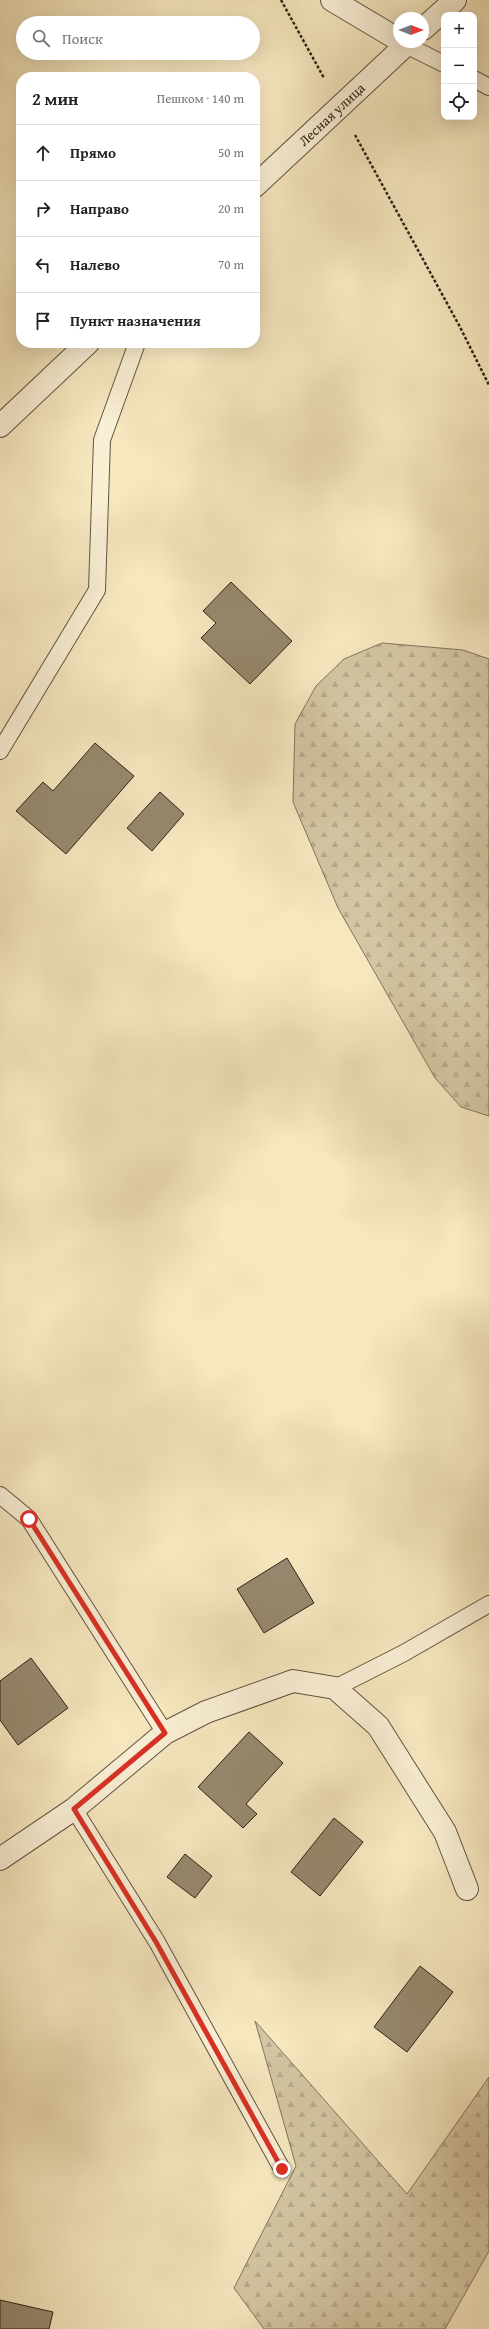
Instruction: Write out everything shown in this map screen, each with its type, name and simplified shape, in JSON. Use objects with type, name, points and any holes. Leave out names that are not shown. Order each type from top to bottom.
[{"type":"street","points":[[332,0],[393,36]]},
{"type":"street","points":[[429,24],[455,0]]},
{"type":"street","name":"Лесная улица","points":[[260,181],[340,107],[398,48]]},
{"type":"street","points":[[0,426],[83,348]]},
{"type":"street","points":[[0,1859],[74,1809],[165,1733],[206,1712],[293,1681],[335,1688],[378,1726],[445,1832],[467,1889]]},
{"type":"lane","points":[[415,48],[441,62]]},
{"type":"lane","points":[[477,81],[489,87]]},
{"type":"lane","points":[[0,751],[97,590],[102,440],[135,348]]},
{"type":"lane","points":[[0,1495],[29,1519],[165,1733]]},
{"type":"lane","points":[[335,1688],[404,1653],[489,1604]]},
{"type":"lane","points":[[74,1809],[156,1942],[282,2169]]},
{"type":"path","points":[[281,0],[460,327],[489,385]]},
{"type":"green space","points":[[382,643],[463,650],[489,659],[489,1116],[461,1107],[435,1078],[338,908],[293,802],[295,724],[316,686],[344,659]]},
{"type":"green space","points":[[255,2021],[407,2194],[489,2077],[489,2251],[445,2329],[264,2329],[234,2288],[296,2166]]},
{"type":"building","points":[[231,582],[292,641],[250,684],[201,638],[216,623],[203,611]]},
{"type":"building","points":[[95,743],[134,776],[66,854],[16,811],[43,782],[53,791]]},
{"type":"building","points":[[160,792],[184,814],[152,851],[127,828]]},
{"type":"building","points":[[287,1558],[314,1603],[264,1633],[237,1589]]},
{"type":"building","points":[[31,1658],[68,1708],[18,1745],[0,1720],[0,1681]]},
{"type":"building","points":[[249,1732],[283,1763],[246,1804],[257,1814],[243,1828],[198,1787]]},
{"type":"building","points":[[334,1818],[363,1842],[320,1896],[291,1872]]},
{"type":"building","points":[[185,1854],[212,1876],[195,1898],[167,1877]]},
{"type":"building","points":[[420,1966],[453,1992],[407,2052],[374,2027]]},
{"type":"building","points":[[0,2300],[53,2312],[49,2329],[0,2329]]},
{"type":"route","points":[[29,1519],[165,1733],[74,1809],[156,1942],[282,2169]]}]
